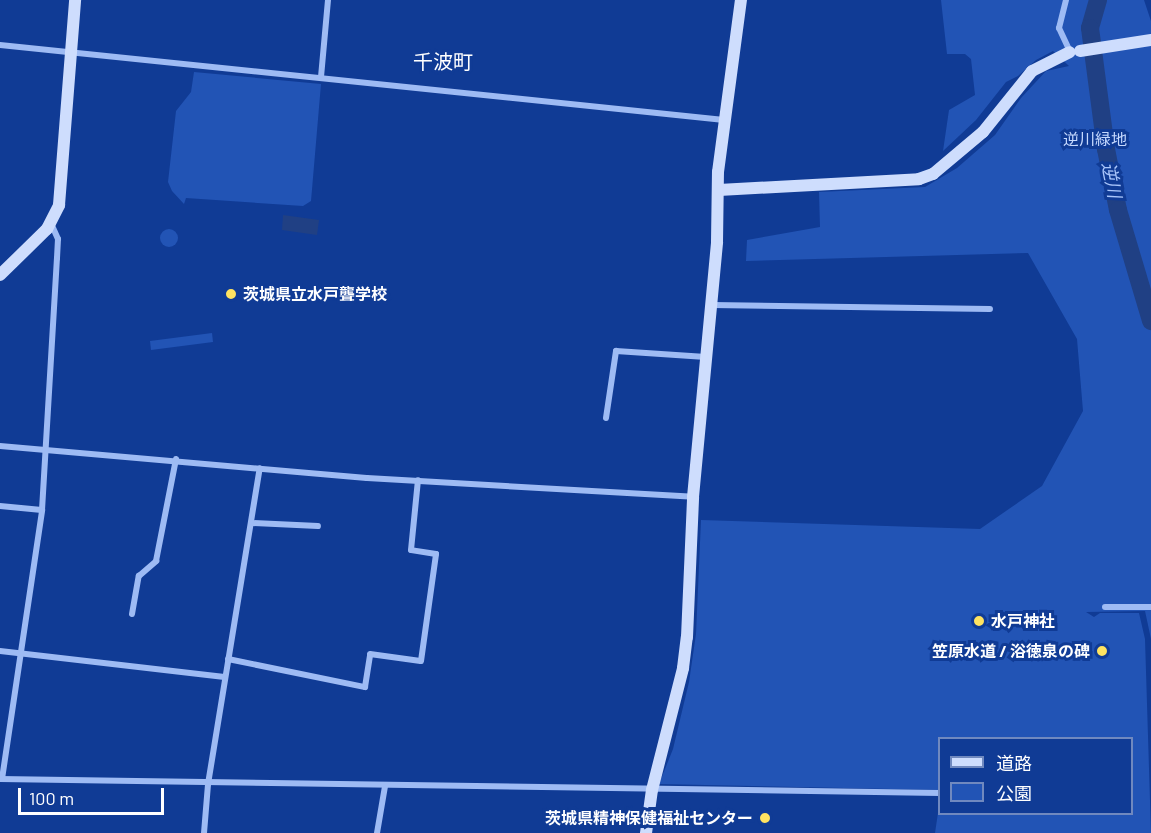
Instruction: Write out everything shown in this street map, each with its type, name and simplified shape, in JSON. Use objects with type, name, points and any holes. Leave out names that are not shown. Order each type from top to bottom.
[{"type":"street","points":[[0,275],[51,223],[62,191],[75,0]]},
{"type":"street","points":[[321,77],[328,0]]},
{"type":"street","points":[[646,833],[651,790],[683,668],[693,497],[711,304],[724,120],[741,0]]},
{"type":"street","points":[[1066,0],[1059,27],[1075,51]]},
{"type":"street","points":[[720,190],[919,179],[933,174],[983,132],[1032,71],[1075,51],[1110,48],[1151,40]]},
{"type":"street","points":[[0,45],[724,120]]},
{"type":"street","points":[[51,223],[58,239],[42,510],[1,779],[208,784],[938,793]]},
{"type":"street","points":[[711,304],[990,309]]},
{"type":"street","points":[[606,418],[616,351],[706,357]]},
{"type":"street","points":[[0,446],[418,480],[693,497]]},
{"type":"street","points":[[132,614],[139,576],[156,561],[176,459]]},
{"type":"street","points":[[204,833],[208,784],[260,468]]},
{"type":"street","points":[[228,659],[365,687],[370,654],[421,660],[436,554],[411,550],[418,480]]},
{"type":"street","points":[[0,506],[42,510]]},
{"type":"street","points":[[252,523],[318,526]]},
{"type":"street","points":[[1105,608],[1149,607]]},
{"type":"street","points":[[0,651],[225,677]]},
{"type":"street","points":[[377,833],[385,786]]},
{"type":"green space","name":"逆川緑地","points":[[941,0],[1144,0],[1151,21],[1151,639],[1145,611],[1086,612],[1094,617],[1100,613],[1139,613],[1145,639],[1151,833],[935,833],[938,813],[938,815],[1133,815],[1133,737],[938,737],[938,790],[659,784],[673,749],[689,682],[696,634],[701,520],[980,529],[1042,486],[1083,411],[1077,339],[1028,253],[746,261],[747,240],[820,227],[819,192],[925,187],[957,168],[995,135],[1021,98],[1046,71],[1069,66],[1053,51],[1036,60],[1018,76],[1006,82],[976,120],[943,151],[949,110],[975,95],[971,59],[965,54],[947,54]]},
{"type":"green space","points":[[194,72],[321,84],[311,201],[303,206],[186,198],[184,204],[172,191],[168,182],[176,111],[191,92]]},
{"type":"green space","points":[[165,229],[173,229],[178,234],[176,245],[165,247],[160,242],[160,234]]},
{"type":"green space","points":[[212,333],[213,342],[151,350],[150,341]]},
{"type":"shaded area","points":[[283,215],[319,220],[317,235],[282,230]]},
{"type":"waterway","name":"逆川","points":[[1098,0],[1090,28],[1106,149],[1118,210],[1151,321]]},
{"type":"place","name":"茨城県立水戸聾学校","points":[[231,294]]},
{"type":"place","name":"水戸神社","points":[[979,621]]},
{"type":"place","name":"笠原水道 / 浴徳泉の碑","points":[[1102,651]]},
{"type":"place","name":"茨城県精神保健福祉センター","points":[[765,818]]},
{"type":"district","name":"千波町","points":[[443,61]]}]
